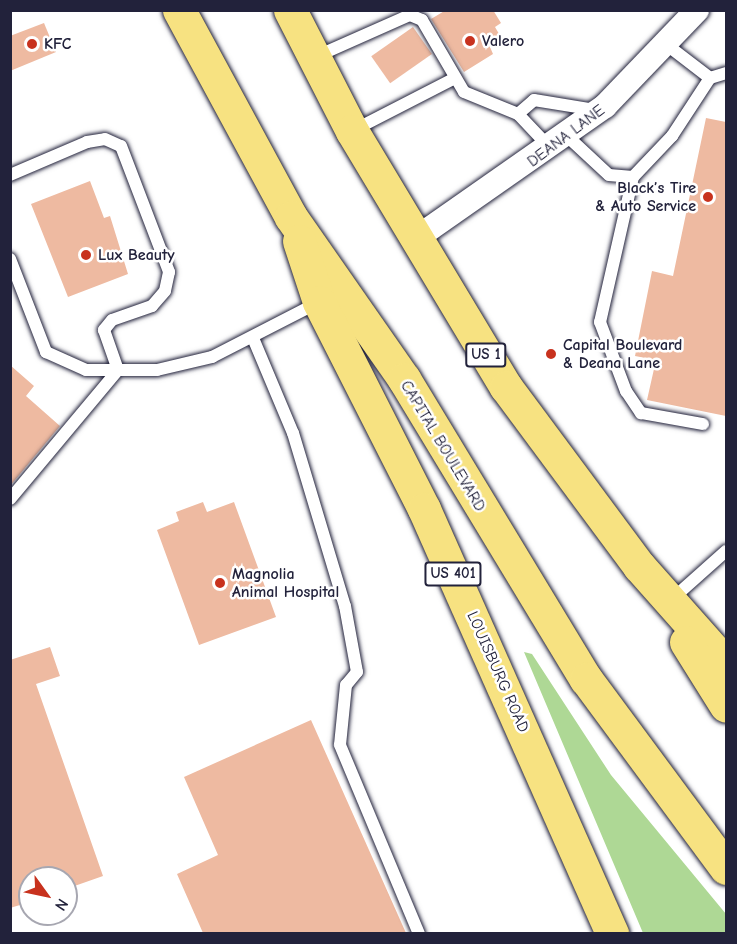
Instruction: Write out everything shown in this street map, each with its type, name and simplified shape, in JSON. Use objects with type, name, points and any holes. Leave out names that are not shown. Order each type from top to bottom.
[{"type":"highway","name":"CAPITAL BOULEVARD","points":[[180,10],[331,293],[586,679],[726,868]]},
{"type":"highway","name":"US 1","points":[[290,10],[352,131],[506,387],[639,566],[726,664]]},
{"type":"highway","name":"LOUISBURG ROAD","points":[[331,293],[612,933]]},
{"type":"highway","points":[[639,566],[726,706]]},
{"type":"street","name":"DEANA LANE","points":[[415,239],[559,142],[600,110],[668,45],[697,10]]},
{"type":"lane","points":[[314,58],[410,15],[422,20],[464,92],[518,114],[609,175],[633,177]]},
{"type":"lane","points":[[668,45],[710,78]]},
{"type":"lane","points":[[703,424],[641,413],[626,391],[600,322],[633,177],[672,136],[710,78],[726,73]]},
{"type":"lane","points":[[352,131],[455,78]]},
{"type":"lane","points":[[518,114],[534,100],[600,110]]},
{"type":"lane","points":[[10,175],[87,142],[105,139],[121,146],[169,272],[165,291],[152,306],[112,320],[104,330],[118,370]]},
{"type":"lane","points":[[10,259],[46,352],[86,370],[158,370],[212,357],[254,338],[331,293]]},
{"type":"lane","points":[[254,338],[294,433],[345,606],[357,672],[346,685],[340,745],[419,933]]},
{"type":"lane","points":[[10,499],[118,370]]},
{"type":"lane","points":[[671,600],[726,551]]},
{"type":"green space","points":[[524,652],[532,654],[611,775],[726,914],[726,933],[643,933]]},
{"type":"building","name":"Valero","points":[[446,10],[493,10],[501,23],[495,27],[502,39],[490,47],[493,54],[464,72],[431,19]]},
{"type":"building","name":"KFC","points":[[44,23],[56,52],[10,71],[10,36]]},
{"type":"building","points":[[413,27],[432,54],[390,83],[371,56]]},
{"type":"building","name":"Black’s Tire & Auto Service","points":[[706,118],[726,122],[726,416],[647,400],[656,360],[635,356],[652,271],[673,276]]},
{"type":"building","name":"Lux Beauty","points":[[90,181],[104,218],[110,216],[128,274],[68,297],[31,204]]},
{"type":"building","points":[[10,365],[34,386],[26,396],[60,426],[10,486]]},
{"type":"building","name":"Magnolia Animal Hospital","points":[[203,502],[207,512],[234,502],[276,617],[199,645],[157,530],[179,521],[176,512]]},
{"type":"building","points":[[50,647],[60,676],[36,684],[103,876],[78,885],[78,866],[18,866],[18,906],[10,908],[10,660]]},
{"type":"building","points":[[311,720],[406,933],[203,933],[177,874],[218,855],[184,777]]},
{"type":"place","name":"Valero","points":[[470,41]]},
{"type":"place","name":"KFC","points":[[32,44]]},
{"type":"place","name":"Black’s Tire & Auto Service","points":[[708,197]]},
{"type":"place","name":"Lux Beauty","points":[[86,255]]},
{"type":"place","name":"Capital Boulevard & Deana Lane","points":[[551,354]]},
{"type":"place","name":"Magnolia Animal Hospital","points":[[220,583]]}]
